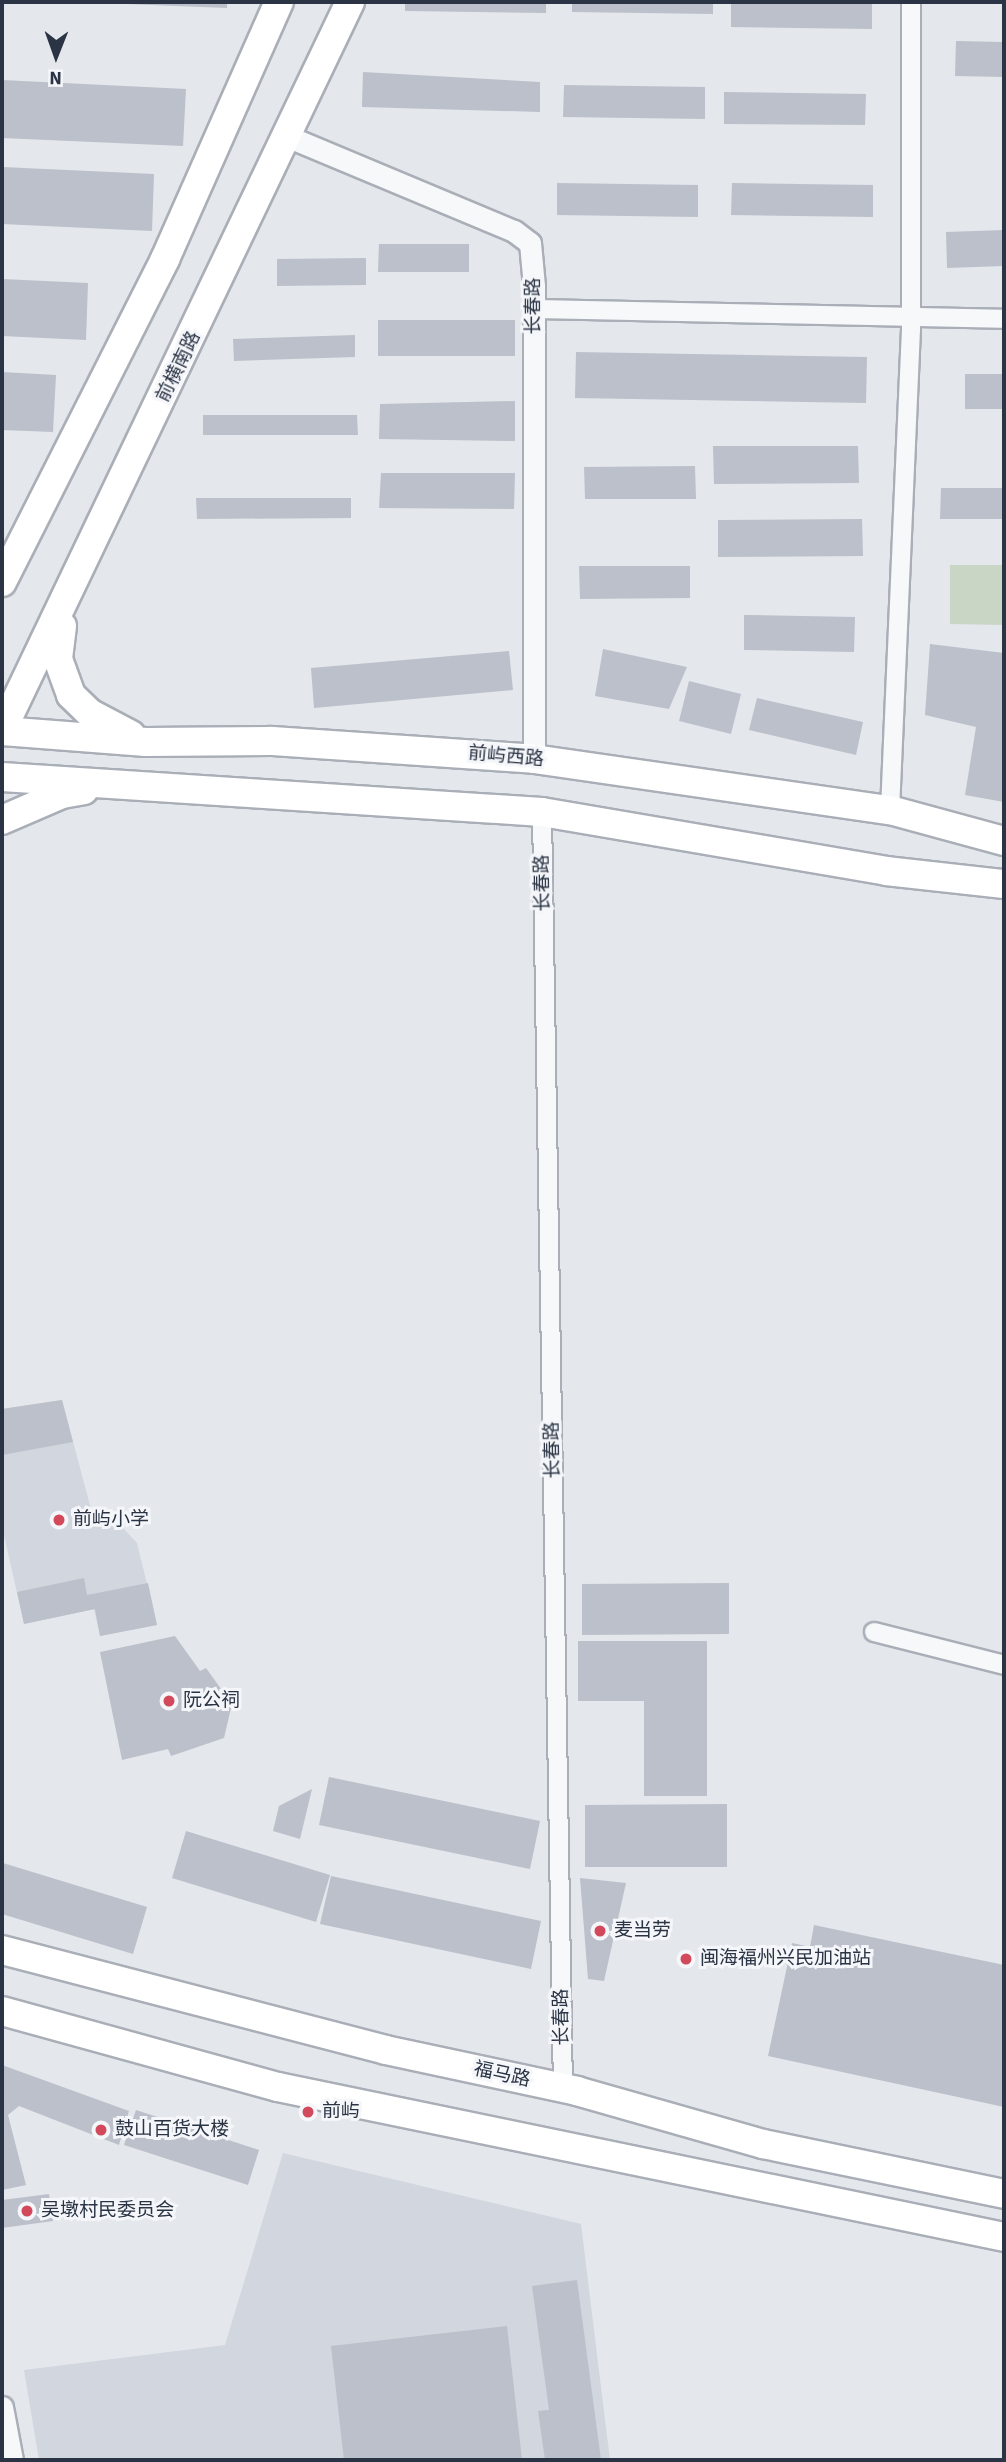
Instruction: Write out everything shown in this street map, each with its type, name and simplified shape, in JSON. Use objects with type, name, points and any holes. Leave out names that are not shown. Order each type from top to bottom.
[{"type":"main road","points":[[2,582],[164,259],[279,2]]},
{"type":"main road","name":"前横南路","points":[[2,731],[289,137],[350,2]]},
{"type":"main road","points":[[67,601],[58,659],[63,682],[91,714],[146,742]]},
{"type":"main road","name":"前屿西路","points":[[2,731],[146,742],[271,741],[534,759],[890,810],[1004,841]]},
{"type":"main road","points":[[2,777],[203,786],[542,812],[887,871],[1004,884]]},
{"type":"main road","points":[[2,820],[62,794],[203,786]]},
{"type":"main road","name":"福马路","points":[[2,1950],[386,2050],[563,2088],[764,2144],[1004,2194]]},
{"type":"main road","points":[[2,2011],[265,2084],[1004,2237]]},
{"type":"street","points":[[890,810],[911,318],[911,2]]},
{"type":"street","name":"长春路","points":[[289,137],[523,237],[533,251],[534,759]]},
{"type":"street","points":[[534,309],[1004,319]]},
{"type":"street","name":"长春路","points":[[542,812],[563,2088]]},
{"type":"street","points":[[873,1632],[1004,1665]]},
{"type":"street","points":[[2,2407],[12,2460]]},
{"type":"shaded area","name":"前屿小学","points":[[62,1400],[92,1513],[111,1515],[137,1543],[157,1625],[100,1636],[94,1609],[24,1624],[2,1526],[2,1409]]},
{"type":"shaded area","points":[[283,2153],[581,2224],[610,2460],[39,2460],[24,2370],[225,2345]]},
{"type":"green space","points":[[950,565],[1004,565],[1004,625],[950,624]]},
{"type":"building","points":[[76,2],[227,2],[227,8]]},
{"type":"building","points":[[405,2],[546,2],[546,13],[405,11]]},
{"type":"building","points":[[572,2],[713,2],[713,14],[572,12]]},
{"type":"building","points":[[731,2],[872,2],[872,29],[731,27]]},
{"type":"building","points":[[956,41],[1004,42],[1004,77],[955,76]]},
{"type":"building","points":[[363,72],[540,82],[540,112],[362,107]]},
{"type":"building","points":[[2,80],[186,89],[183,146],[2,138]]},
{"type":"building","points":[[564,85],[705,87],[705,119],[563,117]]},
{"type":"building","points":[[724,92],[866,94],[865,125],[724,124]]},
{"type":"building","points":[[2,167],[154,174],[152,231],[2,224]]},
{"type":"building","points":[[557,183],[698,185],[698,217],[557,215]]},
{"type":"building","points":[[732,183],[873,185],[873,217],[731,215]]},
{"type":"building","points":[[1004,230],[1004,266],[947,268],[946,232]]},
{"type":"building","points":[[379,244],[469,244],[469,272],[378,272]]},
{"type":"building","points":[[366,258],[366,285],[277,286],[277,259]]},
{"type":"building","points":[[2,279],[88,283],[86,340],[2,336]]},
{"type":"building","points":[[378,320],[515,320],[515,356],[378,356]]},
{"type":"building","points":[[355,335],[355,357],[234,361],[233,339]]},
{"type":"building","points":[[576,352],[867,357],[866,403],[575,398]]},
{"type":"building","points":[[2,372],[56,375],[53,432],[2,430]]},
{"type":"building","points":[[965,374],[1004,374],[1004,409],[965,409]]},
{"type":"building","points":[[515,401],[515,441],[379,439],[380,404]]},
{"type":"building","points":[[203,415],[357,415],[358,435],[203,435]]},
{"type":"building","points":[[713,446],[858,446],[859,483],[714,484]]},
{"type":"building","points":[[695,466],[696,499],[585,499],[584,467]]},
{"type":"building","points":[[381,473],[515,473],[514,509],[379,508]]},
{"type":"building","points":[[941,488],[1004,488],[1004,519],[940,519]]},
{"type":"building","points":[[196,498],[351,498],[351,518],[197,519]]},
{"type":"building","points":[[862,519],[863,556],[718,557],[718,520]]},
{"type":"building","points":[[579,566],[690,566],[690,598],[580,599]]},
{"type":"building","points":[[744,615],[855,617],[854,652],[744,650]]},
{"type":"building","points":[[930,644],[1004,653],[1004,802],[965,795],[976,727],[925,715]]},
{"type":"building","points":[[603,649],[687,667],[669,709],[595,696]]},
{"type":"building","points":[[509,651],[513,690],[314,708],[311,668]]},
{"type":"building","points":[[689,681],[741,694],[731,734],[679,721]]},
{"type":"building","points":[[757,698],[863,722],[856,755],[749,730]]},
{"type":"building","points":[[62,1400],[73,1442],[2,1455],[2,1409]]},
{"type":"building","points":[[84,1578],[87,1595],[148,1583],[157,1625],[100,1636],[95,1609],[24,1624],[17,1592]]},
{"type":"building","points":[[729,1583],[729,1634],[582,1635],[582,1584]]},
{"type":"building","name":"阮公祠","points":[[175,1636],[200,1671],[206,1668],[224,1693],[231,1708],[224,1738],[171,1756],[168,1749],[122,1760],[100,1652]]},
{"type":"building","points":[[578,1641],[707,1641],[707,1796],[644,1796],[644,1701],[578,1701]]},
{"type":"building","points":[[329,1777],[540,1821],[530,1869],[319,1825]]},
{"type":"building","points":[[312,1789],[300,1839],[273,1831],[279,1806]]},
{"type":"building","points":[[727,1804],[727,1867],[585,1867],[585,1805]]},
{"type":"building","points":[[186,1831],[330,1875],[316,1922],[172,1878]]},
{"type":"building","points":[[3,1863],[147,1907],[133,1954],[2,1914]]},
{"type":"building","points":[[331,1876],[541,1921],[531,1969],[320,1924]]},
{"type":"building","name":"麦当劳","points":[[580,1878],[626,1883],[604,1981],[588,1979]]},
{"type":"building","points":[[814,1925],[1004,1965],[1004,2107],[768,2056],[792,1943],[810,1947]]},
{"type":"building","name":"鼓山百货大楼","points":[[2,2065],[129,2111],[119,2145],[19,2106],[8,2115],[26,2185],[2,2190]]},
{"type":"building","points":[[136,2110],[259,2150],[248,2185],[124,2145]]},
{"type":"building","name":"吴墩村民委员会","points":[[49,2194],[53,2221],[2,2228],[2,2200]]},
{"type":"building","points":[[577,2280],[601,2460],[545,2460],[538,2411],[549,2410],[532,2286]]},
{"type":"building","points":[[507,2326],[522,2460],[344,2460],[331,2346]]},
{"type":"place","name":"前屿小学","points":[[59,1520]]},
{"type":"place","name":"阮公祠","points":[[169,1701]]},
{"type":"place","name":"麦当劳","points":[[600,1931]]},
{"type":"place","name":"闽海福州兴民加油站","points":[[686,1959]]},
{"type":"place","name":"前屿","points":[[308,2112]]},
{"type":"place","name":"鼓山百货大楼","points":[[101,2130]]},
{"type":"place","name":"吴墩村民委员会","points":[[27,2211]]}]
